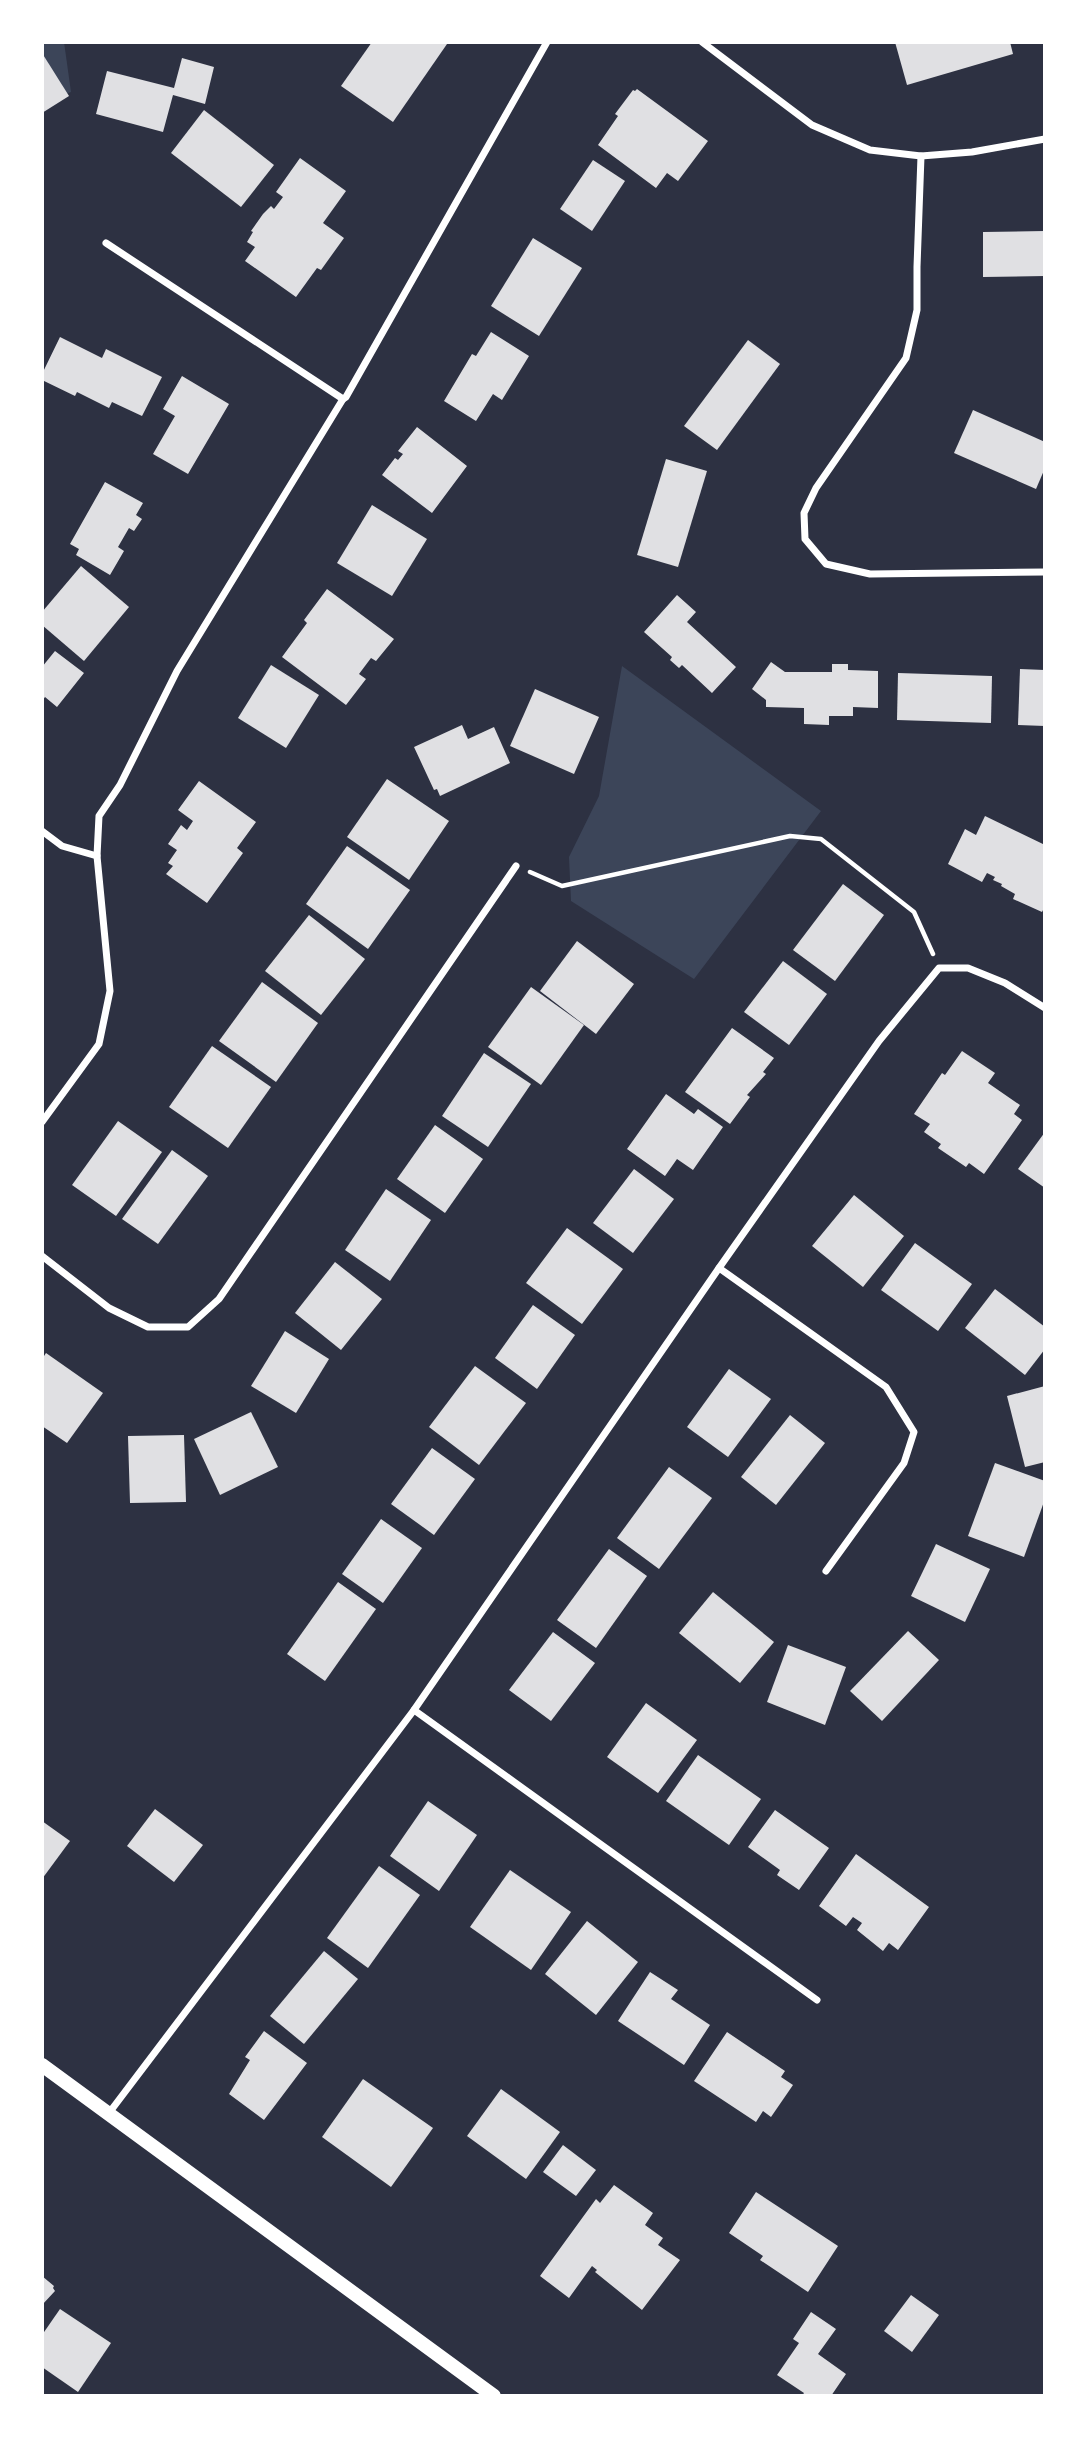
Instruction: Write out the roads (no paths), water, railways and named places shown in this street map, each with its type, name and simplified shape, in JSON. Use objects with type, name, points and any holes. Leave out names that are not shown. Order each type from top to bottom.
[{"type":"main road","points":[[42,2066],[494,2396]]},
{"type":"street","points":[[42,1122],[99,1044],[110,991],[97,856],[99,816],[120,785],[177,671],[346,397],[547,42]]},
{"type":"street","points":[[702,42],[812,125],[870,150],[921,156],[972,152],[1045,139]]},
{"type":"street","points":[[921,156],[917,310],[906,358],[816,488],[804,513],[805,539],[826,564],[870,574],[1045,572]]},
{"type":"street","points":[[106,243],[343,398]]},
{"type":"street","points":[[42,831],[62,846],[97,856]]},
{"type":"street","points":[[42,1256],[110,1308],[148,1327],[188,1327],[219,1299],[516,866]]},
{"type":"street","points":[[108,2113],[414,1710],[879,1041],[939,968],[968,968],[1005,983],[1045,1008]]},
{"type":"street","points":[[719,1268],[886,1387],[914,1432],[904,1463],[827,1571]]},
{"type":"street","points":[[414,1710],[817,2000]]}]
